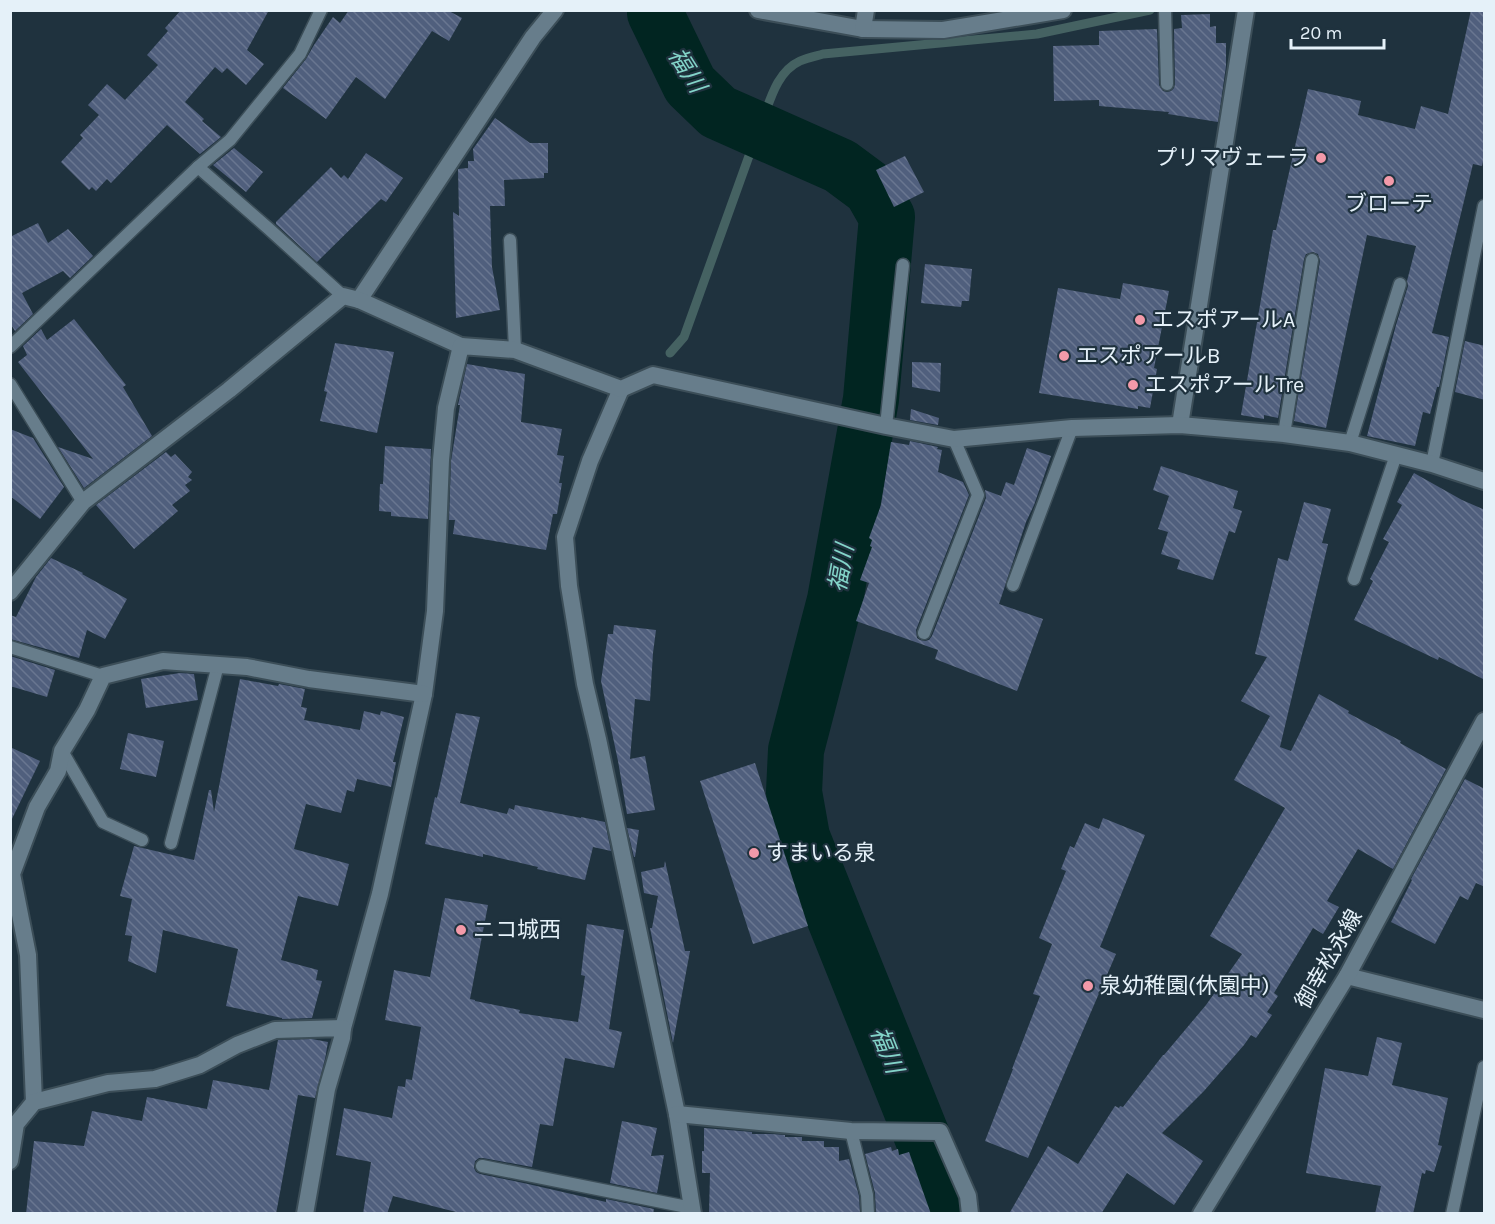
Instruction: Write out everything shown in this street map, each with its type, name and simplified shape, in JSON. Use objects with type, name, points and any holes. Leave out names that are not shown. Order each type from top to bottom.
[{"type":"street","points":[[10,592],[83,502],[351,298],[533,37],[555,10]]},
{"type":"street","points":[[758,10],[863,28],[943,30],[1063,10]]},
{"type":"street","points":[[863,28],[866,10]]},
{"type":"street","points":[[1180,425],[1246,10]]},
{"type":"street","points":[[351,298],[461,346],[515,350],[621,388],[653,375],[954,439],[1072,428],[1180,425],[1284,434],[1350,443],[1432,464],[1485,481]]},
{"type":"street","points":[[305,1214],[327,1089],[380,894],[424,694],[435,611],[441,460],[446,408],[461,346]]},
{"type":"street","points":[[621,388],[590,461],[565,537],[569,586],[585,684],[677,1114],[693,1211]]},
{"type":"street","points":[[34,1102],[28,955],[12,874],[37,807],[57,771],[62,751],[87,710],[103,676],[163,661],[248,667],[309,679],[424,694]]},
{"type":"street","name":"御幸松永線","points":[[1201,1214],[1347,976],[1485,721]]},
{"type":"street","points":[[1347,976],[1485,1010]]},
{"type":"street","points":[[10,1161],[16,1124],[34,1102],[108,1083],[154,1079],[200,1065],[237,1045],[275,1030],[343,1028]]},
{"type":"street","points":[[677,1114],[851,1131],[940,1132],[968,1196],[970,1214]]},
{"type":"lane","points":[[10,347],[198,167],[230,140],[300,54],[321,10]]},
{"type":"lane","points":[[1165,12],[1167,84]]},
{"type":"lane","points":[[198,167],[351,298]]},
{"type":"lane","points":[[1432,464],[1485,206]]},
{"type":"lane","points":[[510,240],[515,350]]},
{"type":"lane","points":[[1284,434],[1312,260]]},
{"type":"lane","points":[[882,425],[903,265]]},
{"type":"lane","points":[[1350,443],[1400,284]]},
{"type":"lane","points":[[10,384],[83,502]]},
{"type":"lane","points":[[1013,585],[1072,428]]},
{"type":"lane","points":[[924,633],[978,495],[954,439]]},
{"type":"lane","points":[[1354,579],[1396,455]]},
{"type":"lane","points":[[10,647],[103,676]]},
{"type":"lane","points":[[171,843],[218,665]]},
{"type":"lane","points":[[62,751],[103,822],[142,840]]},
{"type":"lane","points":[[1452,1214],[1485,1067]]},
{"type":"lane","points":[[851,1131],[867,1195],[868,1214]]},
{"type":"lane","points":[[482,1166],[693,1211]]},
{"type":"building","points":[[181,10],[269,10],[247,50],[264,64],[246,85],[227,68],[222,73],[215,67],[185,102],[221,137],[200,154],[167,125],[111,183],[107,179],[96,191],[92,187],[89,190],[61,162],[83,138],[80,135],[99,115],[88,105],[107,84],[125,100],[158,65],[147,55],[168,31],[165,28]]},
{"type":"building","points":[[349,10],[447,10],[462,18],[449,41],[432,31],[385,99],[356,77],[326,119],[283,88],[306,59],[333,17],[340,23]]},
{"type":"building","points":[[1471,10],[1485,10],[1485,153],[1482,166],[1473,164],[1432,333],[1449,337],[1439,387],[1437,387],[1430,414],[1423,412],[1415,446],[1367,436],[1408,286],[1407,281],[1416,246],[1367,235],[1326,428],[1294,421],[1320,261],[1318,254],[1313,252],[1306,254],[1304,259],[1278,418],[1264,415],[1264,419],[1241,415],[1273,230],[1276,230],[1308,89],[1361,101],[1358,115],[1415,129],[1421,106],[1448,114]]},
{"type":"building","points":[[1210,14],[1210,27],[1216,26],[1216,43],[1226,43],[1226,66],[1218,122],[1168,114],[1169,112],[1099,106],[1099,100],[1054,101],[1053,46],[1099,45],[1099,31],[1157,29],[1159,85],[1163,91],[1167,92],[1174,88],[1175,84],[1174,29],[1182,28],[1181,15]]},
{"type":"building","points":[[495,118],[530,143],[548,143],[548,173],[544,173],[544,178],[504,180],[505,206],[490,206],[492,267],[500,310],[456,318],[453,212],[459,216],[458,169],[468,168],[468,161],[474,161],[473,149]]},
{"type":"building","points":[[234,148],[263,172],[246,192],[213,165]]},
{"type":"building","points":[[366,153],[403,178],[386,202],[381,199],[317,262],[276,222],[331,167],[341,178],[344,175],[348,179]]},
{"type":"building","points":[[905,156],[924,192],[894,207],[876,170]]},
{"type":"building","points":[[38,223],[48,243],[68,229],[93,256],[70,278],[63,271],[22,293],[33,314],[15,331],[10,323],[10,237]]},
{"type":"building","points":[[925,264],[972,269],[969,301],[962,301],[961,307],[921,303]]},
{"type":"building","points":[[1123,283],[1169,291],[1154,368],[1157,369],[1150,408],[1138,406],[1138,409],[1039,393],[1058,288],[1120,299]]},
{"type":"building","points":[[74,319],[126,385],[123,387],[152,436],[84,488],[58,447],[93,459],[18,362],[27,355],[23,346],[41,329],[47,340]]},
{"type":"building","points":[[1465,341],[1485,346],[1485,400],[1455,392]]},
{"type":"building","points":[[335,343],[394,352],[377,433],[320,421]]},
{"type":"building","points":[[912,362],[941,363],[940,392],[912,387]]},
{"type":"building","points":[[467,364],[525,374],[521,422],[562,429],[557,455],[564,456],[559,483],[562,483],[557,514],[553,514],[546,550],[453,534],[455,520],[449,520],[451,461],[460,405],[458,405]]},
{"type":"building","points":[[911,409],[939,418],[938,425],[910,420]]},
{"type":"building","points":[[10,429],[33,438],[64,487],[40,519],[10,496]]},
{"type":"building","points":[[910,441],[938,447],[937,449],[942,450],[938,472],[963,482],[969,495],[916,630],[917,638],[925,641],[932,636],[986,498],[985,490],[1001,496],[1006,482],[1014,485],[1027,448],[1051,456],[999,604],[1043,619],[1017,691],[935,659],[938,650],[856,621],[869,583],[860,580],[872,547],[870,546],[872,540],[869,538],[881,505],[891,442],[909,445]]},
{"type":"building","points":[[385,446],[431,449],[428,519],[391,516],[391,512],[379,511]]},
{"type":"building","points":[[166,452],[171,457],[175,454],[192,472],[188,477],[192,480],[185,485],[190,491],[172,505],[178,511],[134,549],[96,505]]},
{"type":"building","points":[[1161,466],[1238,491],[1233,508],[1242,511],[1235,533],[1229,531],[1213,580],[1177,569],[1180,560],[1161,554],[1168,532],[1158,529],[1169,496],[1153,490]]},
{"type":"building","points":[[1414,473],[1485,510],[1485,680],[1354,620],[1373,581],[1370,579],[1389,542],[1383,539],[1402,505],[1397,502]]},
{"type":"building","points":[[1304,502],[1331,509],[1322,543],[1328,544],[1280,747],[1291,751],[1319,694],[1446,769],[1393,869],[1358,849],[1327,901],[1339,907],[1323,934],[1313,928],[1274,993],[1278,996],[1267,1012],[1272,1015],[1256,1038],[1251,1035],[1204,1091],[1162,1133],[1203,1161],[1174,1205],[1127,1173],[1101,1214],[1009,1214],[1048,1146],[1078,1164],[1115,1106],[1123,1107],[1206,1005],[1242,954],[1210,936],[1285,808],[1234,780],[1270,716],[1241,701],[1267,657],[1255,654],[1278,558],[1288,561]]},
{"type":"building","points":[[51,558],[83,573],[127,599],[105,639],[87,630],[79,658],[10,639],[10,615],[16,617],[36,577]]},
{"type":"building","points":[[614,625],[656,630],[650,701],[635,699],[630,759],[645,756],[655,810],[627,814],[601,681],[608,634],[613,634]]},
{"type":"building","points":[[10,656],[55,670],[47,697],[10,686]]},
{"type":"building","points":[[180,673],[194,674],[198,700],[146,708],[141,679]]},
{"type":"building","points":[[240,679],[305,689],[301,707],[307,708],[304,720],[360,730],[364,711],[380,715],[381,711],[404,717],[393,762],[396,762],[391,787],[357,779],[354,792],[347,790],[341,813],[306,804],[294,849],[349,864],[338,906],[298,896],[281,960],[318,970],[316,980],[322,981],[312,1018],[282,1019],[226,1006],[238,949],[163,930],[156,973],[128,961],[132,936],[125,935],[132,899],[120,896],[134,846],[194,860],[209,790],[211,790],[214,812]]},
{"type":"building","points":[[456,713],[480,717],[460,803],[507,814],[509,808],[514,810],[515,805],[605,822],[611,851],[593,847],[585,880],[483,854],[483,857],[425,844]]},
{"type":"building","points":[[128,733],[164,741],[156,777],[120,769]]},
{"type":"building","points":[[10,747],[40,761],[10,823]]},
{"type":"building","name":"すまいる泉","points":[[755,763],[808,926],[753,944],[700,781]]},
{"type":"building","points":[[1465,779],[1485,789],[1485,887],[1476,883],[1468,900],[1460,896],[1435,944],[1391,922],[1411,879]]},
{"type":"building","points":[[1103,818],[1145,835],[1100,947],[1116,954],[1028,1158],[985,1141],[1040,996],[1033,994],[1052,944],[1039,938],[1066,871],[1061,869],[1070,846],[1074,848],[1085,823],[1099,829]]},
{"type":"building","points":[[627,828],[639,830],[635,857],[634,857]]},
{"type":"building","points":[[665,861],[685,951],[690,951],[673,1043],[650,928],[652,928],[658,896],[644,893],[641,872],[664,867]]},
{"type":"building","points":[[445,898],[488,905],[470,999],[520,1010],[519,1013],[578,1022],[585,976],[581,975],[587,924],[624,930],[609,1029],[622,1032],[614,1068],[565,1058],[553,1126],[540,1124],[532,1167],[479,1158],[475,1161],[474,1168],[480,1174],[606,1202],[606,1199],[654,1209],[653,1214],[464,1214],[393,1196],[387,1214],[363,1214],[371,1162],[336,1155],[344,1108],[392,1118],[398,1086],[405,1087],[406,1079],[412,1080],[421,1027],[385,1020],[394,970],[430,977]]},
{"type":"building","points":[[1377,1037],[1402,1043],[1392,1085],[1448,1098],[1438,1145],[1442,1146],[1434,1172],[1426,1170],[1425,1174],[1422,1173],[1413,1214],[1375,1214],[1381,1186],[1306,1173],[1325,1068],[1368,1076]]},
{"type":"building","points":[[312,1039],[328,1042],[325,1059],[315,1098],[298,1095],[276,1214],[26,1214],[34,1141],[84,1146],[92,1111],[142,1121],[147,1097],[207,1109],[213,1080],[269,1090],[278,1040]]},
{"type":"building","points":[[622,1121],[657,1128],[651,1156],[664,1155],[657,1193],[610,1183]]},
{"type":"building","points":[[704,1128],[802,1137],[802,1141],[824,1141],[824,1147],[839,1147],[839,1161],[849,1159],[859,1196],[860,1214],[709,1214],[710,1173],[702,1173]]},
{"type":"building","points":[[891,1147],[892,1151],[898,1149],[899,1155],[909,1152],[931,1214],[876,1214],[875,1193],[865,1154]]},
{"type":"waterway","points":[[763,119],[772,94],[786,71],[792,65],[812,57],[823,54],[1037,34],[1150,10]]},
{"type":"waterway","name":"福川","points":[[655,13],[690,85],[718,112],[840,166],[871,189],[887,217],[871,399],[835,600],[796,750],[794,792],[802,837],[942,1186],[943,1214]]},
{"type":"waterway","points":[[670,353],[684,337],[754,142]]},
{"type":"place","name":"プリマヴェーラ","points":[[1321,158]]},
{"type":"place","name":"ブローテ","points":[[1389,181]]},
{"type":"place","name":"エスポアールA","points":[[1140,320]]},
{"type":"place","name":"エスポアールB","points":[[1064,356]]},
{"type":"place","name":"エスポアールTre","points":[[1133,385]]},
{"type":"place","name":"すまいる泉","points":[[754,853]]},
{"type":"place","name":"ニコ城西","points":[[461,930]]},
{"type":"place","name":"泉幼稚園(休園中)","points":[[1088,986]]}]
